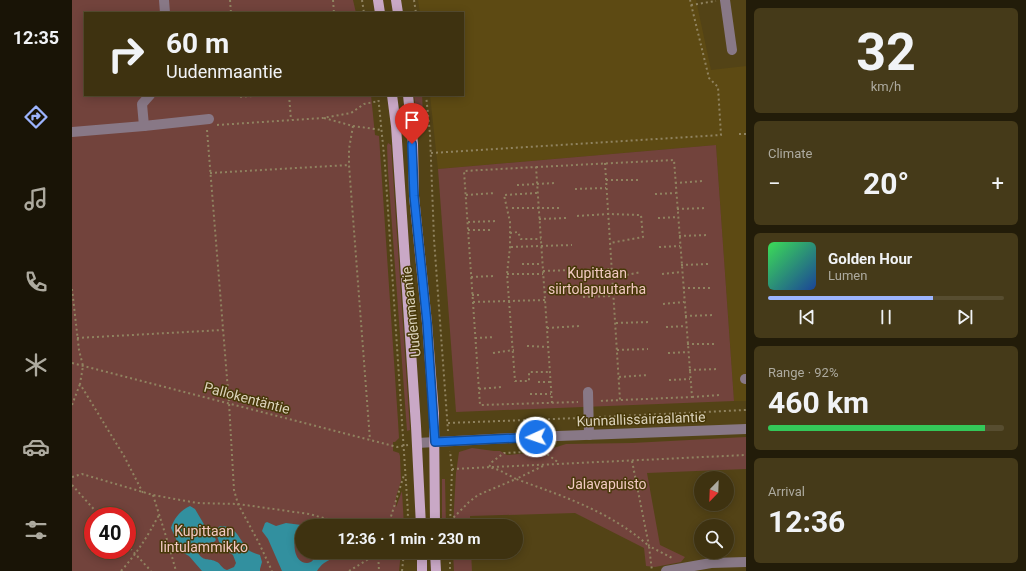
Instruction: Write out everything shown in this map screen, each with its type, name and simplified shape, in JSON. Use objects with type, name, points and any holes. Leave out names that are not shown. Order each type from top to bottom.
[{"type":"main road","points":[[378,0],[380,12]]},
{"type":"main road","points":[[396,0],[398,12]]},
{"type":"main road","name":"Uudenmaantie","points":[[392,96],[396,126],[421,519]]},
{"type":"main road","name":"Uudenmaantie","points":[[408,96],[415,202],[427,323],[435,442],[435,519]]},
{"type":"main road","points":[[422,559],[422,571]]},
{"type":"main road","points":[[436,559],[436,571]]},
{"type":"street","points":[[164,0],[165,12]]},
{"type":"street","points":[[724,0],[732,50]]},
{"type":"street","points":[[144,126],[142,104],[149,96]]},
{"type":"street","points":[[72,132],[144,126],[210,123]]},
{"type":"street","points":[[589,397],[589,435]]},
{"type":"street","name":"Kunnallissairaalantie","points":[[417,443],[746,429]]},
{"type":"street","points":[[666,571],[711,564],[746,562]]},
{"type":"path","points":[[230,0],[231,12]]},
{"type":"path","points":[[333,0],[334,12]]},
{"type":"path","points":[[362,0],[364,12]]},
{"type":"path","points":[[414,0],[416,12]]},
{"type":"path","points":[[431,153],[721,135],[718,87],[709,78],[690,0]]},
{"type":"path","points":[[691,5],[718,0]]},
{"type":"path","points":[[237,96],[252,96]]},
{"type":"path","points":[[289,96],[291,120]]},
{"type":"path","points":[[378,96],[382,130],[404,446],[408,519]]},
{"type":"path","points":[[426,96],[431,153],[434,239],[452,469],[450,519]]},
{"type":"path","points":[[272,571],[238,504],[234,490],[229,403],[210,173],[210,123],[323,118],[351,113],[364,104],[379,101]]},
{"type":"path","points":[[323,118],[353,126],[382,130]]},
{"type":"path","points":[[353,126],[349,149],[349,165],[370,440]]},
{"type":"path","points":[[740,134],[746,134]]},
{"type":"path","points":[[692,397],[674,160],[464,171],[480,405],[552,403],[589,397],[620,400],[692,397],[720,395]]},
{"type":"path","points":[[605,164],[620,400]]},
{"type":"path","points":[[210,173],[349,165]]},
{"type":"path","points":[[536,167],[552,403]]},
{"type":"path","points":[[606,180],[638,180]]},
{"type":"path","points":[[676,183],[703,181]]},
{"type":"path","points":[[517,185],[556,183]]},
{"type":"path","points":[[575,189],[606,188]]},
{"type":"path","points":[[466,195],[495,193]]},
{"type":"path","points":[[537,193],[504,194],[510,222],[510,247],[507,274],[516,381],[529,381],[529,372],[550,372]]},
{"type":"path","points":[[655,194],[676,193]]},
{"type":"path","points":[[512,208],[560,208]]},
{"type":"path","points":[[677,209],[706,208]]},
{"type":"path","points":[[577,216],[608,214],[641,216],[643,237],[610,243]]},
{"type":"path","points":[[658,218],[678,217]]},
{"type":"path","points":[[539,219],[567,218]]},
{"type":"path","points":[[468,222],[498,221]]},
{"type":"path","points":[[468,230],[491,230]]},
{"type":"path","points":[[510,233],[518,232],[521,239],[541,239]]},
{"type":"path","points":[[679,236],[708,235]]},
{"type":"path","points":[[510,247],[572,245]]},
{"type":"path","points":[[659,247],[680,246]]},
{"type":"path","points":[[522,264],[542,264]]},
{"type":"path","points":[[681,265],[709,264]]},
{"type":"path","points":[[582,270],[612,269]]},
{"type":"path","points":[[507,274],[572,270]]},
{"type":"path","points":[[612,278],[641,272]]},
{"type":"path","points":[[662,274],[682,272]]},
{"type":"path","points":[[471,277],[494,276]]},
{"type":"path","points":[[683,288],[712,288]]},
{"type":"path","points":[[72,289],[77,338],[83,366],[80,384],[72,405]]},
{"type":"path","points":[[544,292],[566,291]]},
{"type":"path","points":[[472,295],[480,295]]},
{"type":"path","points":[[584,297],[613,296]]},
{"type":"path","points":[[473,302],[545,300]]},
{"type":"path","points":[[663,304],[684,302]]},
{"type":"path","points":[[685,316],[714,315]]},
{"type":"path","points":[[615,323],[651,322]]},
{"type":"path","points":[[547,328],[580,326]]},
{"type":"path","points":[[666,327],[686,326]]},
{"type":"path","points":[[77,338],[223,330]]},
{"type":"path","points":[[475,338],[495,337]]},
{"type":"path","points":[[687,344],[717,344]]},
{"type":"path","points":[[527,346],[548,347]]},
{"type":"path","points":[[617,350],[648,349]]},
{"type":"path","points":[[493,354],[514,350]]},
{"type":"path","points":[[668,353],[688,352]]},
{"type":"path","name":"Pallokentäntie","points":[[72,363],[396,447],[417,443]]},
{"type":"path","points":[[689,370],[719,369]]},
{"type":"path","points":[[619,377],[648,375]]},
{"type":"path","points":[[669,380],[690,379]]},
{"type":"path","points":[[538,382],[550,382]]},
{"type":"path","points":[[80,384],[124,456],[143,493]]},
{"type":"path","points":[[479,389],[501,387]]},
{"type":"path","points":[[530,394],[551,394]]},
{"type":"path","points":[[489,467],[492,462],[504,453],[543,451],[559,463]]},
{"type":"path","points":[[452,469],[746,455]]},
{"type":"path","points":[[632,460],[649,546],[652,571]]},
{"type":"path","points":[[452,519],[469,502],[478,496],[544,465]]},
{"type":"path","points":[[489,467],[499,470],[516,479],[584,504],[612,518],[649,546],[675,559]]},
{"type":"path","points":[[390,519],[402,486],[405,472]]},
{"type":"path","points":[[72,477],[82,474],[143,493],[197,503],[238,504],[309,514],[327,519]]},
{"type":"path","points":[[72,485],[92,507]]},
{"type":"path","points":[[153,495],[176,571]]},
{"type":"path","points":[[151,571],[136,555],[146,540],[159,514]]},
{"type":"path","points":[[121,571],[132,559]]},
{"type":"path","points":[[349,571],[367,559]]},
{"type":"path","points":[[378,559],[379,571]]},
{"type":"path","points":[[402,571],[403,559]]},
{"type":"path","points":[[450,559],[450,571]]},
{"type":"shaded area","points":[[418,0],[696,0],[711,70],[746,66],[746,401],[734,401],[716,145],[438,169],[430,96],[464,96],[464,12],[420,12]]},
{"type":"green space","name":"Kupittaan lintulammikko","points":[[72,0],[353,0],[356,12],[84,12],[84,96],[371,96],[375,135],[379,136],[398,421],[399,438],[393,442],[393,451],[399,453],[400,456],[401,481],[396,497],[396,507],[402,491],[404,519],[295,519],[295,559],[400,559],[399,571],[72,571]]},
{"type":"green space","points":[[414,96],[422,96],[424,130],[419,130]]},
{"type":"green space","points":[[388,143],[391,145],[410,430],[407,431],[388,171]]},
{"type":"green space","name":"Kupittaan siirtolapuutarha","points":[[716,145],[734,401],[456,412],[438,169]]},
{"type":"green space","name":"Jalavapuisto","points":[[746,437],[746,469],[647,473],[660,545],[685,557],[681,562],[655,567],[646,566],[644,548],[575,513],[470,516],[470,519],[453,519],[456,473],[459,452],[472,448],[500,451],[507,455],[541,452],[566,444],[632,443]]},
{"type":"green space","points":[[442,479],[445,479],[446,519],[442,519]]},
{"type":"green space","points":[[453,559],[471,559],[472,571],[454,571]]},
{"type":"water","points":[[190,506],[195,509],[205,526],[212,531],[216,540],[214,542],[200,544],[197,551],[201,557],[217,562],[227,570],[234,567],[236,563],[233,555],[221,547],[215,531],[220,526],[225,526],[236,533],[247,549],[260,555],[262,562],[260,571],[202,571],[189,556],[182,552],[171,528],[178,515]]},
{"type":"water","points":[[267,522],[276,526],[286,523],[295,524],[295,559],[299,559],[302,562],[307,563],[315,559],[334,559],[324,563],[317,571],[282,571],[268,539],[262,531],[265,523]]},
{"type":"route","points":[[412,144],[414,196],[427,323],[435,442],[536,437]]}]
